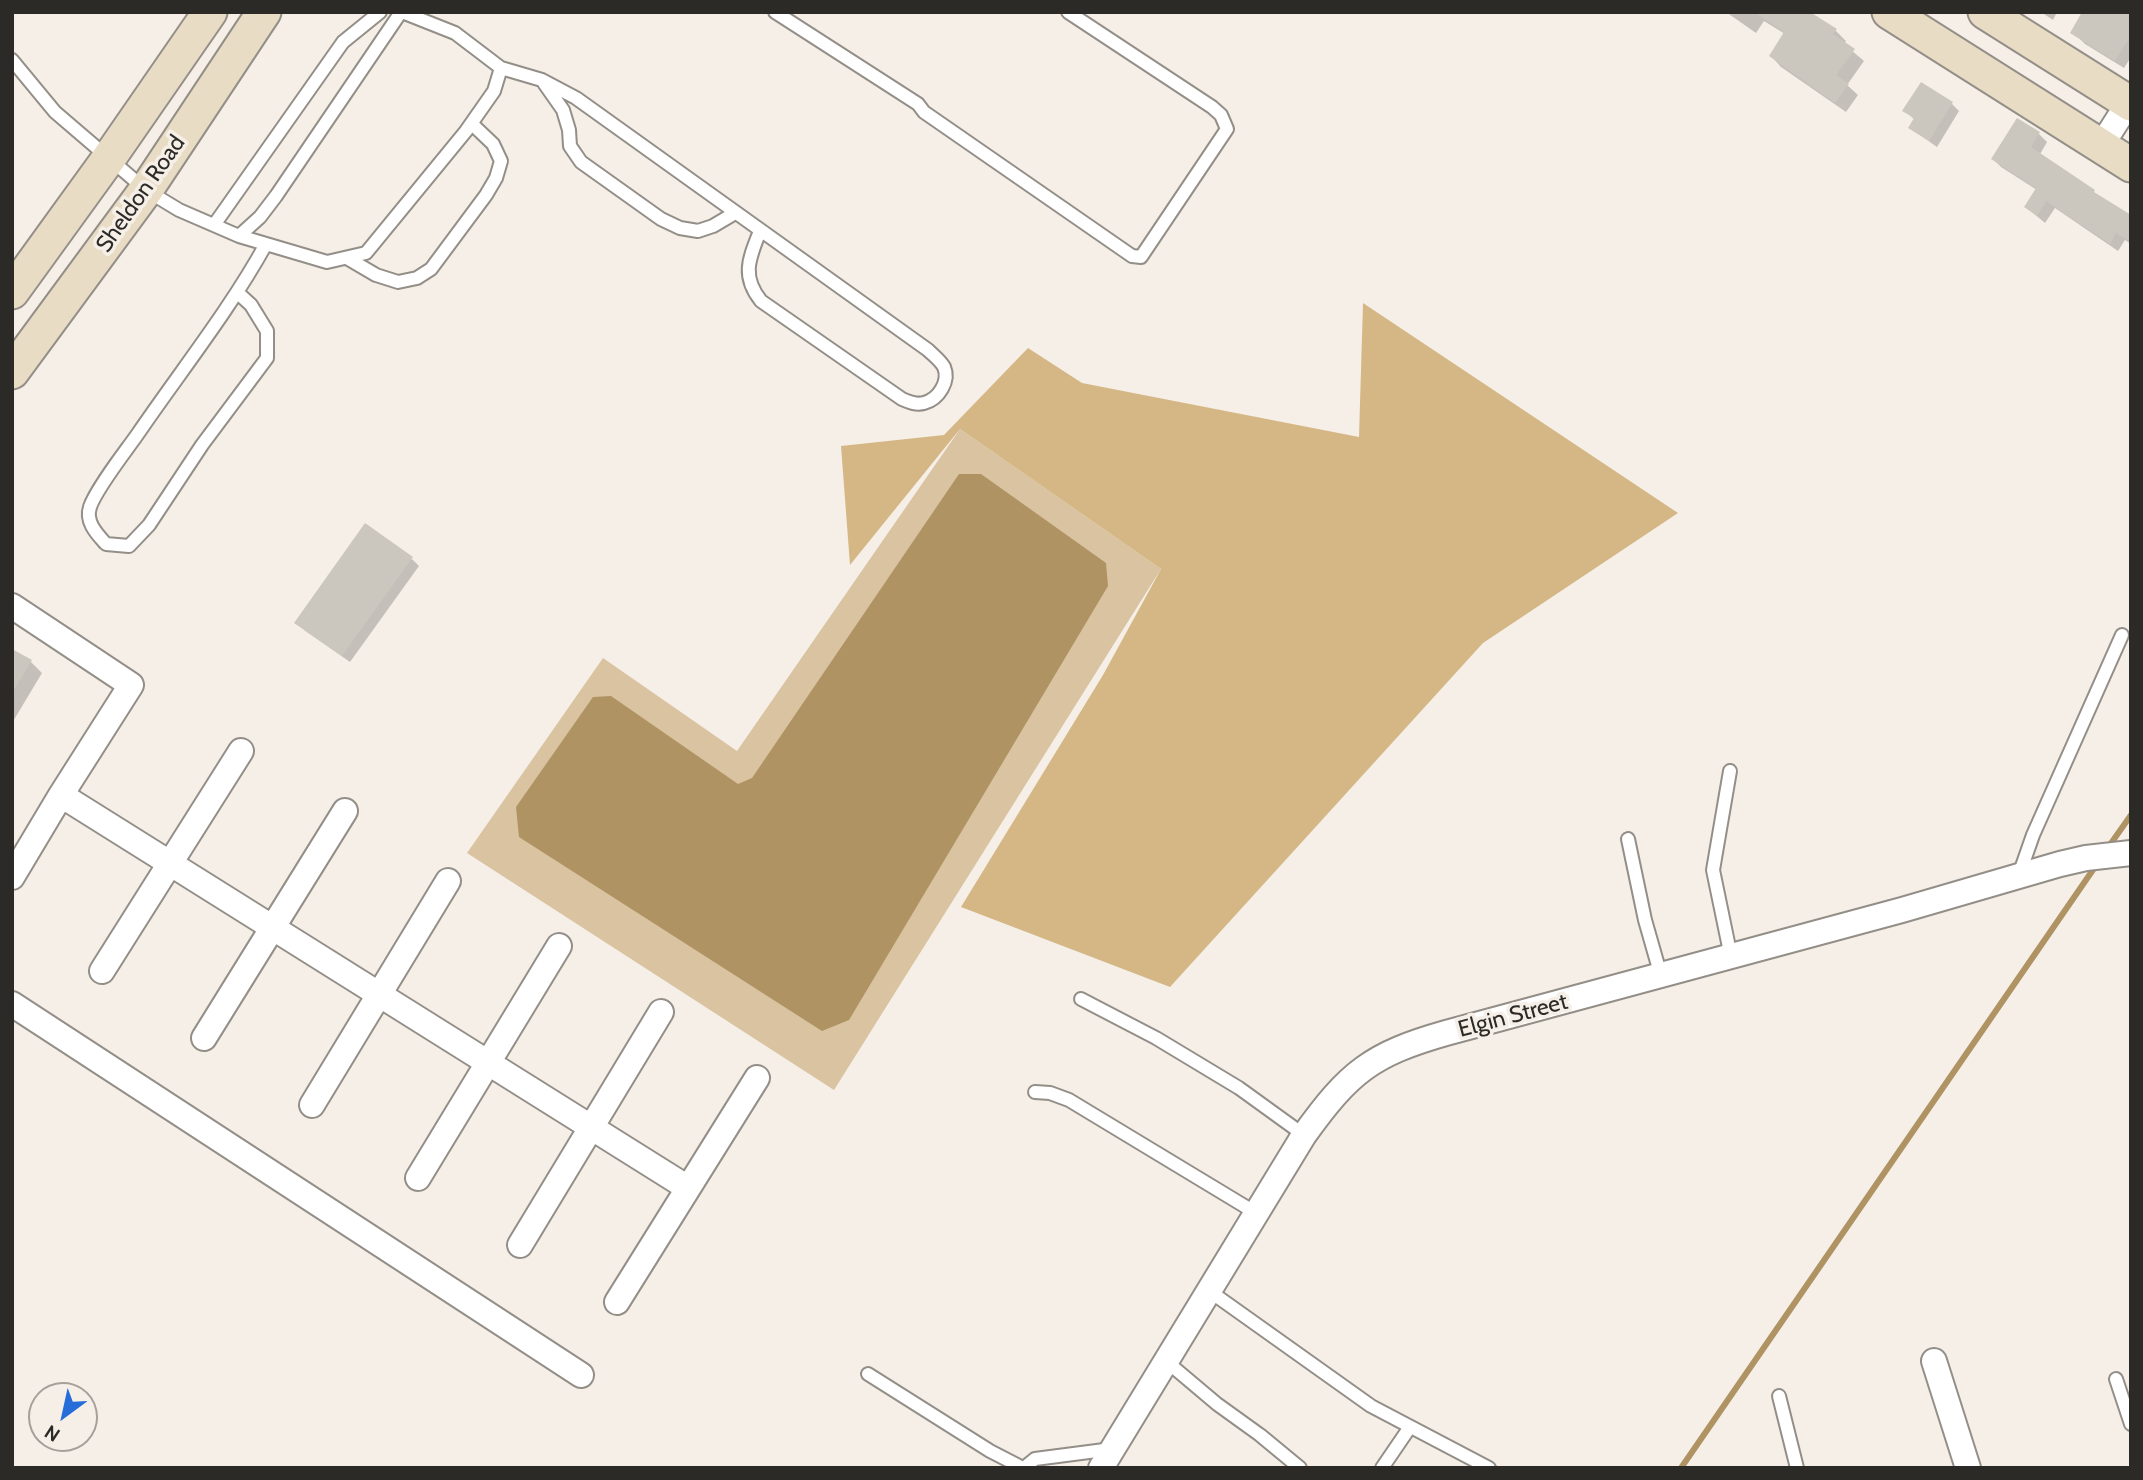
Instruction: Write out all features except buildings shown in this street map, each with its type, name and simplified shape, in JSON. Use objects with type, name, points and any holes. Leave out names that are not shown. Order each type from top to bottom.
[{"type":"main road","name":"Sheldon Road","points":[[12,292],[210,12]]},
{"type":"main road","name":"Sheldon Road","points":[[12,372],[146,190],[264,12]]},
{"type":"main road","points":[[1985,12],[2130,102]]},
{"type":"main road","points":[[1897,14],[2131,165]]},
{"type":"street","points":[[2101,146],[2130,102]]},
{"type":"street","points":[[12,606],[131,685],[12,877]]},
{"type":"street","points":[[102,971],[241,751]]},
{"type":"street","points":[[61,795],[688,1188]]},
{"type":"street","points":[[204,1038],[345,811]]},
{"type":"street","name":"Elgin Street","points":[[1107,1458],[1304,1135],[1331,1097],[1355,1074],[1382,1056],[1446,1033],[1902,910],[2019,875],[2086,858],[2131,853]]},
{"type":"street","points":[[312,1105],[448,881]]},
{"type":"street","points":[[418,1178],[559,946]]},
{"type":"street","points":[[12,1004],[581,1375]]},
{"type":"street","points":[[520,1245],[661,1013]]},
{"type":"street","points":[[617,1302],[757,1078]]},
{"type":"street","points":[[1934,1362],[1968,1468]]},
{"type":"lane","points":[[214,225],[343,42],[380,12]]},
{"type":"lane","points":[[239,236],[260,217],[276,196],[401,12],[455,33],[501,68],[542,80],[576,98],[928,351],[945,369],[946,380],[941,390],[923,404],[902,399],[761,301],[751,288],[748,273],[751,253],[760,231]]},
{"type":"lane","points":[[775,12],[918,104],[924,112],[1132,256],[1141,257],[1227,129],[1221,115],[1212,107],[1068,12]]},
{"type":"lane","points":[[12,60],[55,112],[146,190],[179,210],[239,236],[327,262],[366,253],[471,124],[494,91],[501,68]]},
{"type":"lane","points":[[542,80],[563,110],[570,146],[580,162],[662,219],[680,228],[698,231],[735,213]]},
{"type":"lane","points":[[347,258],[376,275],[398,282],[417,278],[431,269],[486,195],[496,178],[501,161],[493,144],[471,124]]},
{"type":"lane","points":[[238,293],[251,305],[267,331],[267,358],[202,445],[149,525],[129,546],[106,544],[92,528],[89,509],[183,368],[238,293],[266,244]]},
{"type":"lane","points":[[2019,875],[2033,835],[2122,635]]},
{"type":"lane","points":[[1730,771],[1713,870],[1731,957]]},
{"type":"lane","points":[[1628,839],[1645,920],[1661,976]]},
{"type":"lane","points":[[1081,999],[1203,1066],[1239,1088],[1304,1135]]},
{"type":"lane","points":[[1035,1092],[1050,1093],[1069,1100],[1256,1213]]},
{"type":"lane","points":[[1208,1290],[1371,1406],[1489,1468]]},
{"type":"lane","points":[[1166,1361],[1300,1468]]},
{"type":"lane","points":[[868,1374],[990,1451],[1023,1468],[1035,1459],[1107,1458]]},
{"type":"lane","points":[[2116,1379],[2131,1424]]},
{"type":"lane","points":[[1779,1396],[1797,1468]]},
{"type":"lane","points":[[1382,1468],[1410,1427]]},
{"type":"shaded area","points":[[1363,303],[1678,513],[1483,643],[1170,987],[961,907],[1103,675],[1161,569],[960,429],[850,565],[841,446],[944,435],[1028,348],[1082,383],[1359,437]]},
{"type":"shaded area","points":[[960,429],[1161,569],[834,1090],[467,853],[603,658],[737,751]]},
{"type":"shaded area","points":[[959,474],[981,474],[1106,563],[1108,586],[849,1020],[822,1031],[519,837],[516,807],[593,697],[611,696],[738,784],[752,778]]},
{"type":"waterway","points":[[2107,849],[2131,815]]},
{"type":"waterway","points":[[1681,1468],[2097,864]]}]
